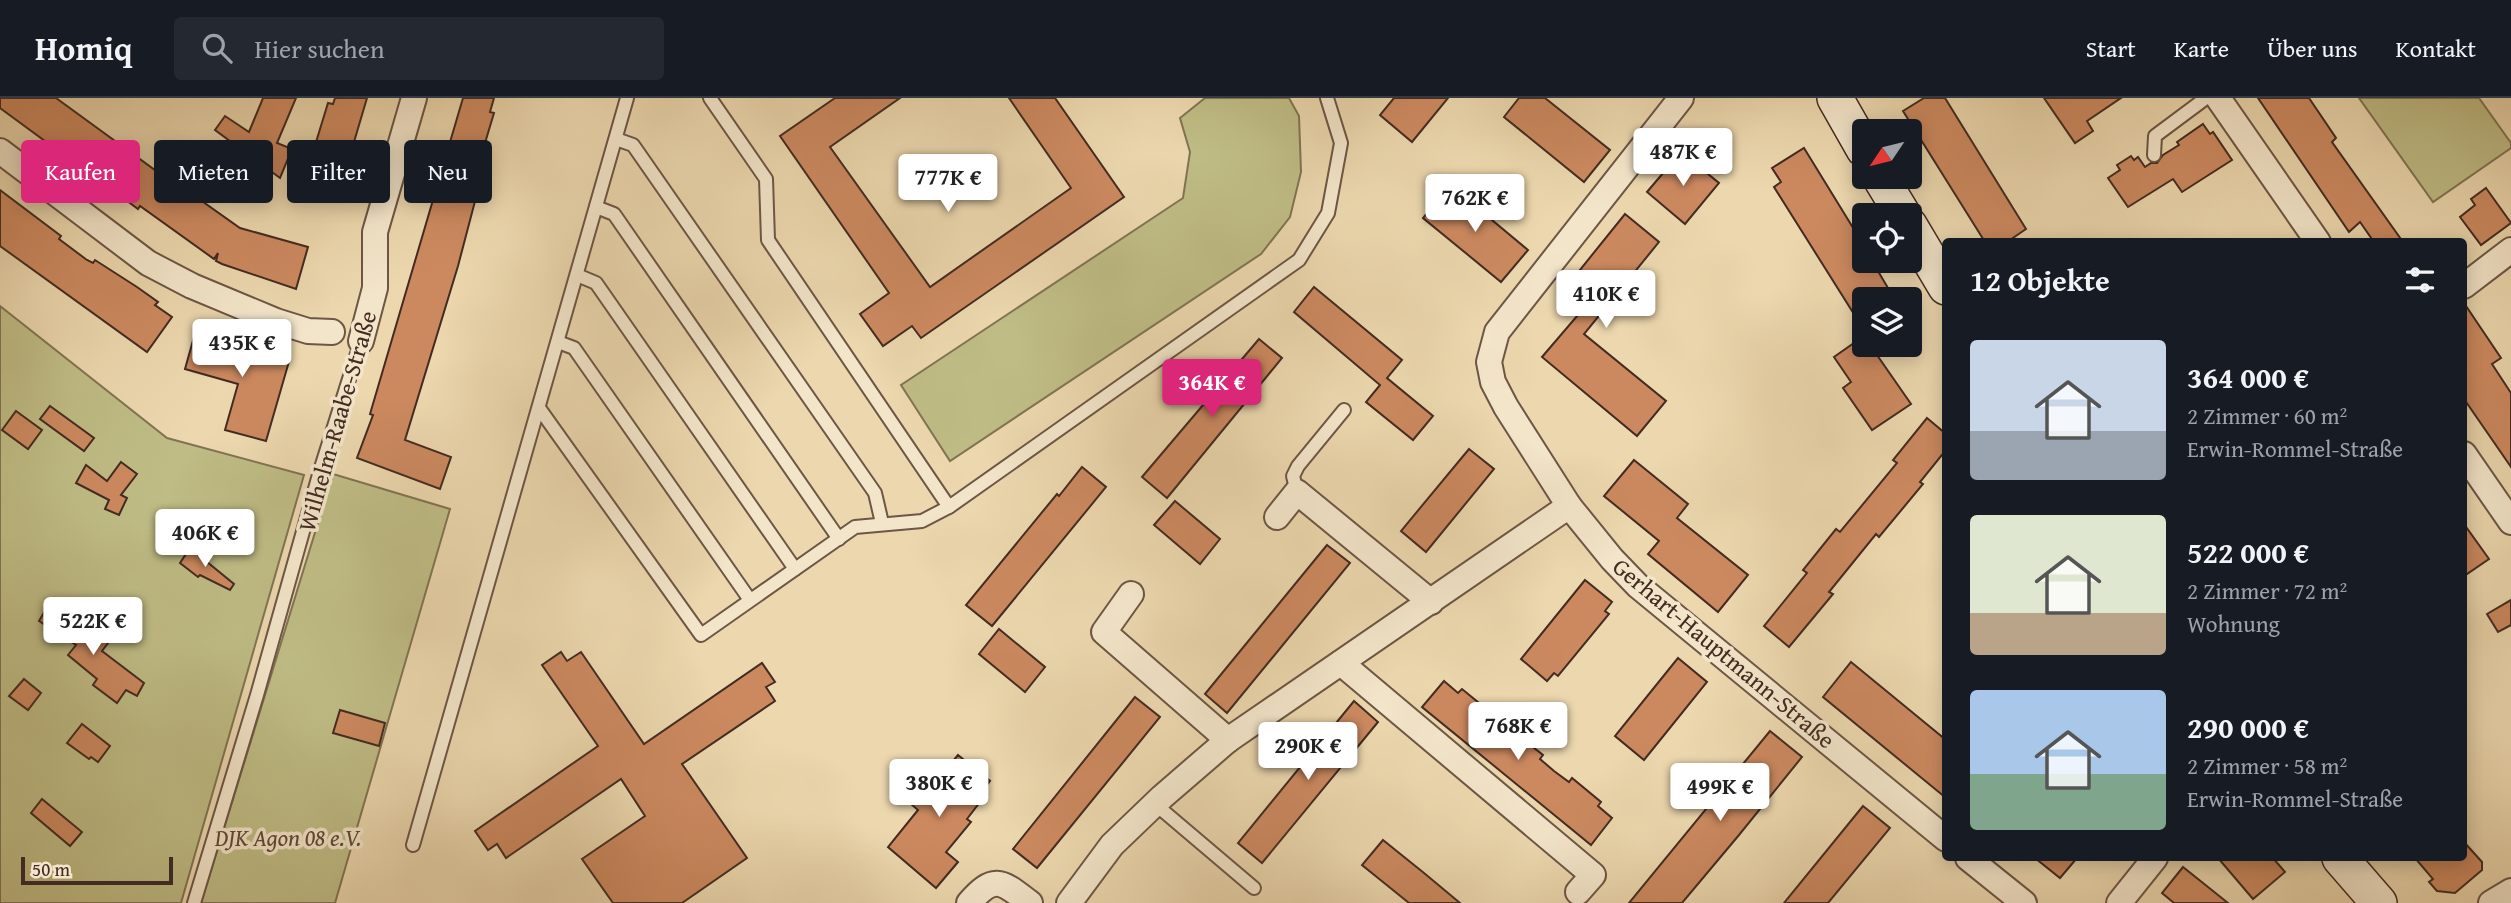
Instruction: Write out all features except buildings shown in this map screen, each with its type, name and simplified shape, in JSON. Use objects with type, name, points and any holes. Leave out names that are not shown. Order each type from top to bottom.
[{"type":"street","name":"Wilhelm-Raabe-Straße","points":[[361,341],[375,288],[375,232],[414,98]]},
{"type":"street","name":"Gerhart-Hauptmann-Straße","points":[[1681,98],[1497,332],[1489,362],[1493,382],[1569,506],[1638,586],[1942,836]]},
{"type":"street","points":[[1835,98],[1852,128]]},
{"type":"street","points":[[2218,98],[2315,238]]},
{"type":"street","points":[[0,151],[148,263],[192,286],[276,321],[309,331],[332,332]]},
{"type":"street","points":[[1922,247],[1942,280]]},
{"type":"street","points":[[2467,284],[2511,250]]},
{"type":"street","points":[[2467,458],[2511,522]]},
{"type":"street","points":[[1277,517],[1297,492],[1431,602]]},
{"type":"street","points":[[1069,903],[1112,845],[1228,740],[1569,506]]},
{"type":"street","points":[[1131,594],[1104,632],[1228,740]]},
{"type":"street","points":[[1341,663],[1592,875],[1578,892]]},
{"type":"street","points":[[1972,861],[2024,903]]},
{"type":"street","points":[[2119,903],[2153,861]]},
{"type":"street","points":[[2343,861],[2379,903]]},
{"type":"street","points":[[969,903],[982,888],[995,883],[1006,885],[1030,903]]},
{"type":"street","points":[[2491,903],[2511,891]]},
{"type":"lane","points":[[413,845],[627,98]]},
{"type":"lane","points":[[710,98],[766,179],[768,240],[949,506]]},
{"type":"lane","points":[[540,408],[701,635],[855,527],[922,521],[949,506],[1298,260],[1328,213],[1341,143],[1327,98]]},
{"type":"lane","points":[[2154,155],[2155,136],[2206,98]]},
{"type":"lane","points":[[615,139],[633,145],[867,481],[875,493],[882,523]]},
{"type":"lane","points":[[596,207],[614,214],[839,539]]},
{"type":"lane","points":[[577,275],[596,282],[795,569]]},
{"type":"lane","name":"Wilhelm-Raabe-Straße","points":[[194,903],[261,682],[320,471],[361,341]]},
{"type":"lane","points":[[558,342],[574,348],[750,600]]},
{"type":"lane","points":[[1297,492],[1293,476],[1298,466],[1344,410]]},
{"type":"lane","points":[[1155,804],[1254,888]]},
{"type":"green space","points":[[1205,98],[1289,98],[1299,116],[1301,172],[1290,217],[1261,254],[950,461],[901,385],[1183,198],[1190,152],[1180,118]]},
{"type":"green space","points":[[2359,98],[2479,98],[2511,143],[2511,148],[2433,202]]},
{"type":"green space","points":[[0,306],[167,438],[304,475],[181,903],[0,903]]},
{"type":"green space","name":"DJK Agon 08 e.V.","points":[[333,474],[450,509],[335,903],[201,903]]}]
